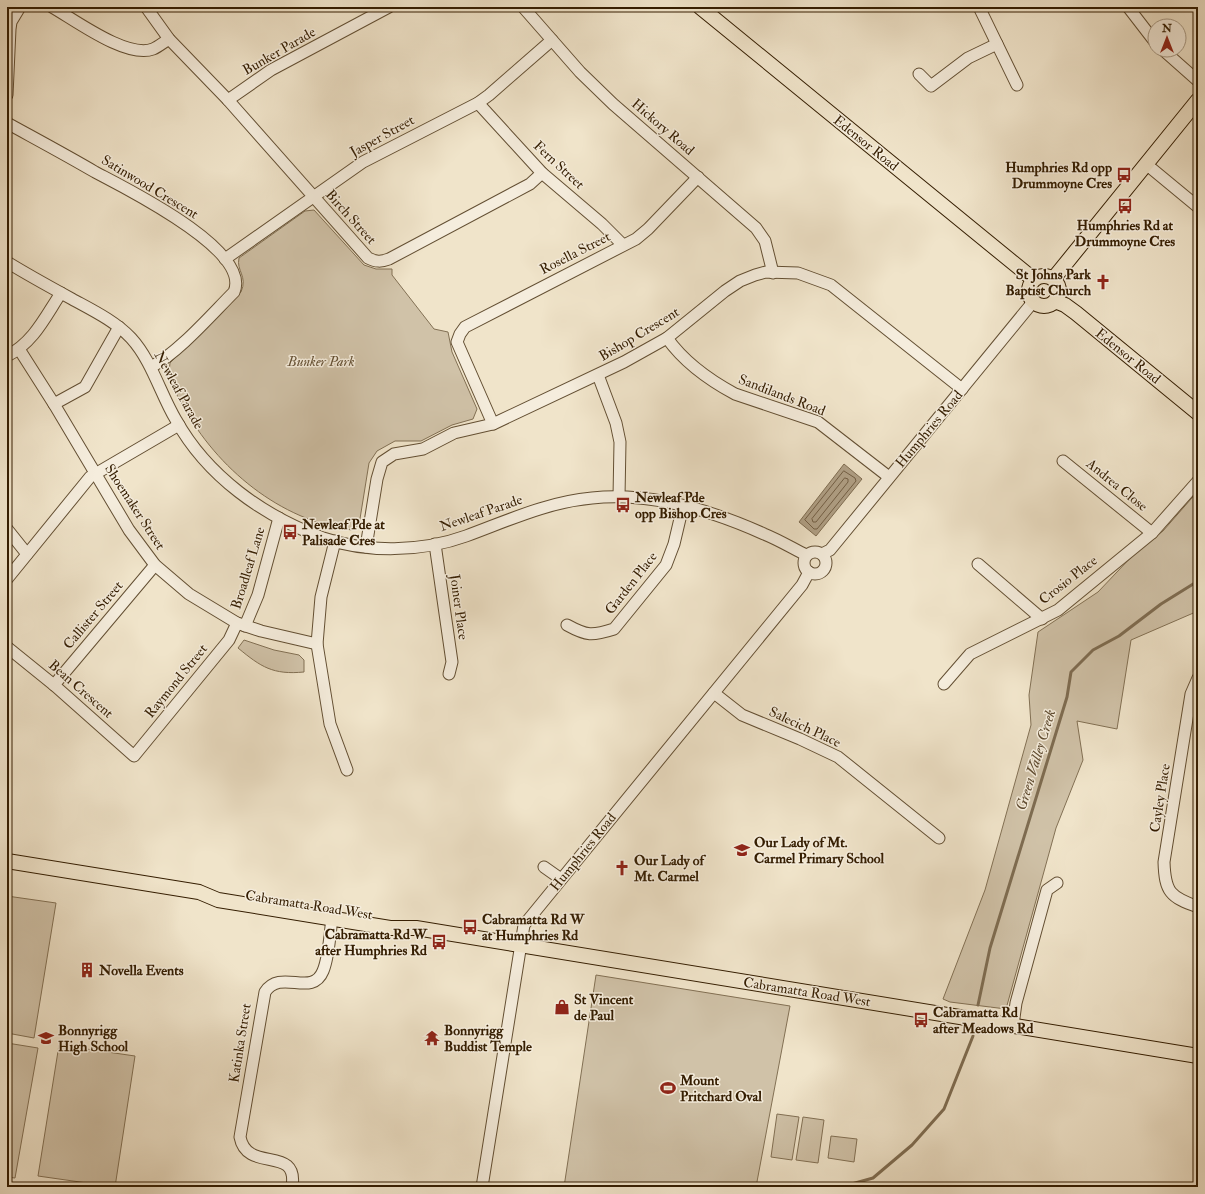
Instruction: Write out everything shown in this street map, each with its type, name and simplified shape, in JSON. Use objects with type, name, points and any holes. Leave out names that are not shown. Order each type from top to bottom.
[{"type":"main road","name":"Edensor Road","points":[[700,7],[1033,279]]},
{"type":"main road","points":[[1054,278],[1198,100]]},
{"type":"main road","points":[[1043,275],[1054,278],[1057,282],[1059,292],[1055,301],[1043,306],[1033,302],[1028,289],[1033,279],[1043,275]]},
{"type":"main road","name":"Edensor Road","points":[[1055,301],[1065,305],[1076,313],[1198,413]]},
{"type":"main road","name":"Cabramatta Road West","points":[[7,861],[199,892],[218,900],[390,928],[416,928],[1198,1056]]},
{"type":"main road","name":"Cabramatta Road West","points":[[199,892],[219,890],[392,919],[416,928]]},
{"type":"street","points":[[7,95],[11,22],[20,7]]},
{"type":"street","points":[[52,7],[114,42],[134,50],[152,49],[168,39]]},
{"type":"street","name":"Birch Street","points":[[146,7],[168,39],[228,100],[368,258],[377,262],[389,259],[530,184],[542,173]]},
{"type":"street","name":"Bunker Parade","points":[[228,100],[271,70],[390,7]]},
{"type":"street","name":"Hickory Road","points":[[524,7],[580,72],[613,104],[756,228],[765,242],[773,273]]},
{"type":"street","points":[[979,7],[1017,85]]},
{"type":"street","points":[[1128,7],[1147,32]]},
{"type":"street","name":"Jasper Street","points":[[225,259],[333,182],[375,155],[478,103],[552,40]]},
{"type":"street","points":[[919,74],[931,86],[968,58],[997,44]]},
{"type":"street","points":[[1172,58],[1198,81]]},
{"type":"street","name":"Fern Street","points":[[478,103],[542,173],[602,224],[623,245]]},
{"type":"street","name":"Satinwood Crescent","points":[[7,123],[167,211],[196,232],[225,259],[233,270],[237,286],[234,292],[183,342],[162,361],[151,368]]},
{"type":"street","points":[[1146,164],[1198,207]]},
{"type":"street","name":"Rosella Street","points":[[493,424],[457,342],[465,327],[636,239],[648,229],[698,177]]},
{"type":"street","name":"Newleaf Parade","points":[[7,262],[100,315],[119,328],[139,348],[151,368],[179,425],[202,456],[223,480],[248,499],[279,518],[335,541],[366,547],[397,548],[435,544],[464,536],[505,520],[566,502],[619,497],[652,499],[721,517],[765,534],[806,554]]},
{"type":"street","name":"Bishop Crescent","points":[[366,547],[377,479],[382,462],[394,454],[423,449],[454,433],[493,424],[598,375],[667,338],[740,281],[755,275],[798,273],[831,285],[962,389]]},
{"type":"street","points":[[7,356],[19,349],[34,336],[45,321],[61,293]]},
{"type":"street","name":"Humphries Road","points":[[822,554],[830,550],[1033,302]]},
{"type":"street","points":[[54,404],[85,387],[119,328]]},
{"type":"street","name":"Sandilands Road","points":[[667,338],[682,357],[723,388],[735,394],[818,422],[889,477]]},
{"type":"street","name":"Shoemaker Street","points":[[19,349],[54,404],[129,530],[155,565],[189,594],[241,624],[287,638],[317,644]]},
{"type":"street","points":[[598,375],[618,430],[620,442],[619,497]]},
{"type":"street","points":[[7,579],[90,477],[179,425]]},
{"type":"street","name":"Andrea Close","points":[[1064,461],[1152,533]]},
{"type":"street","name":"Crosio Place","points":[[944,684],[970,654],[1058,610],[1152,533],[1198,481]]},
{"type":"street","name":"Garden Place","points":[[567,625],[584,634],[601,633],[614,630],[666,565],[674,544],[683,506]]},
{"type":"street","name":"Broadleaf Lane","points":[[241,624],[258,595],[279,518]]},
{"type":"street","points":[[7,529],[27,554]]},
{"type":"street","points":[[335,541],[321,597],[317,644],[330,724],[347,770]]},
{"type":"street","name":"Joiner Place","points":[[435,544],[452,662],[449,674]]},
{"type":"street","points":[[813,551],[822,554],[826,563],[823,570],[817,574],[808,572],[803,565],[806,554],[813,551]]},
{"type":"street","points":[[978,564],[1042,619]]},
{"type":"street","name":"Callister Street","points":[[54,685],[155,565]]},
{"type":"street","name":"Humphries Road","points":[[482,1187],[521,945],[522,930],[526,922],[802,585],[808,572]]},
{"type":"street","name":"Raymond Street","points":[[134,756],[241,624]]},
{"type":"street","name":"Bean Crescent","points":[[7,646],[54,685],[134,756]]},
{"type":"street","name":"Cayley Place","points":[[1198,678],[1192,694],[1164,862],[1165,878],[1170,893],[1184,902],[1198,907]]},
{"type":"street","name":"Salecich Place","points":[[714,693],[742,715],[800,739],[838,757],[938,838]]},
{"type":"street","points":[[544,867],[561,880]]},
{"type":"street","points":[[1013,1025],[1016,1003],[1047,890],[1057,883]]},
{"type":"street","name":"Katinka Street","points":[[292,1187],[292,1173],[286,1165],[276,1160],[252,1156],[245,1151],[240,1138],[265,992],[268,986],[277,982],[307,984],[318,979],[324,969],[332,918]]},
{"type":"green space","name":"Bunker Park","points":[[314,210],[364,265],[376,269],[392,269],[392,275],[434,329],[448,332],[452,352],[477,409],[473,419],[452,425],[421,441],[395,441],[377,451],[369,463],[359,525],[352,530],[325,525],[300,516],[253,488],[232,470],[197,429],[178,396],[171,380],[169,368],[170,363],[241,292],[243,278],[239,267],[239,258],[305,211]]},
{"type":"green space","points":[[1198,491],[1198,611],[1131,640],[1117,729],[1077,721],[1083,760],[1056,828],[1006,1009],[950,1002],[943,999],[985,890],[1031,725],[1029,695],[1038,632],[1098,592],[1135,553],[1163,531]]},
{"type":"green space","points":[[244,640],[274,650],[299,655],[304,660],[304,672],[293,673],[276,671],[261,665],[238,648]]},
{"type":"green space","points":[[7,896],[56,903],[34,1038],[7,1033]]},
{"type":"green space","name":"Mount Pritchard Oval","points":[[596,975],[790,1006],[756,1187],[564,1187]]},
{"type":"green space","points":[[7,1043],[38,1048],[15,1178],[7,1177]]},
{"type":"green space","points":[[59,1045],[135,1056],[115,1187],[38,1176]]},
{"type":"green space","points":[[777,1114],[799,1117],[792,1160],[771,1157]]},
{"type":"green space","points":[[803,1117],[824,1120],[818,1163],[796,1160]]},
{"type":"green space","points":[[831,1136],[857,1139],[854,1162],[828,1158]]},
{"type":"water","points":[[844,464],[862,479],[816,536],[799,522]]},
{"type":"waterway","name":"Green Valley Creek","points":[[978,1005],[990,948],[1067,697],[1071,672],[1093,650],[1119,636],[1161,604],[1198,581]]},
{"type":"waterway","name":"Green Valley Creek","points":[[841,1187],[873,1178],[912,1145],[944,1109],[973,1036]]},
{"type":"place","name":"Humphries Rd opp Drummoyne Cres","points":[[1124,175]]},
{"type":"place","name":"Humphries Rd at Drummoyne Cres","points":[[1125,206]]},
{"type":"place","name":"St Johns Park Baptist Church","points":[[1103,282]]},
{"type":"place","name":"Newleaf Pde opp Bishop Cres","points":[[623,505]]},
{"type":"place","name":"Newleaf Pde at Palisade Cres","points":[[290,532]]},
{"type":"place","name":"Our Lady of Mt. Carmel Primary School","points":[[742,850]]},
{"type":"place","name":"Our Lady of Mt. Carmel","points":[[622,868]]},
{"type":"place","name":"Cabramatta Rd W at Humphries Rd","points":[[470,927]]},
{"type":"place","name":"Cabramatta Rd W after Humphries Rd","points":[[439,942]]},
{"type":"place","name":"Novella Events","points":[[87,970]]},
{"type":"place","name":"St Vincent de Paul","points":[[562,1007]]},
{"type":"place","name":"Cabramatta Rd after Meadows Rd","points":[[921,1020]]},
{"type":"place","name":"Bonnyrigg High School","points":[[46,1038]]},
{"type":"place","name":"Bonnyrigg Buddist Temple","points":[[432,1038]]},
{"type":"place","name":"Mount Pritchard Oval","points":[[668,1088]]}]
